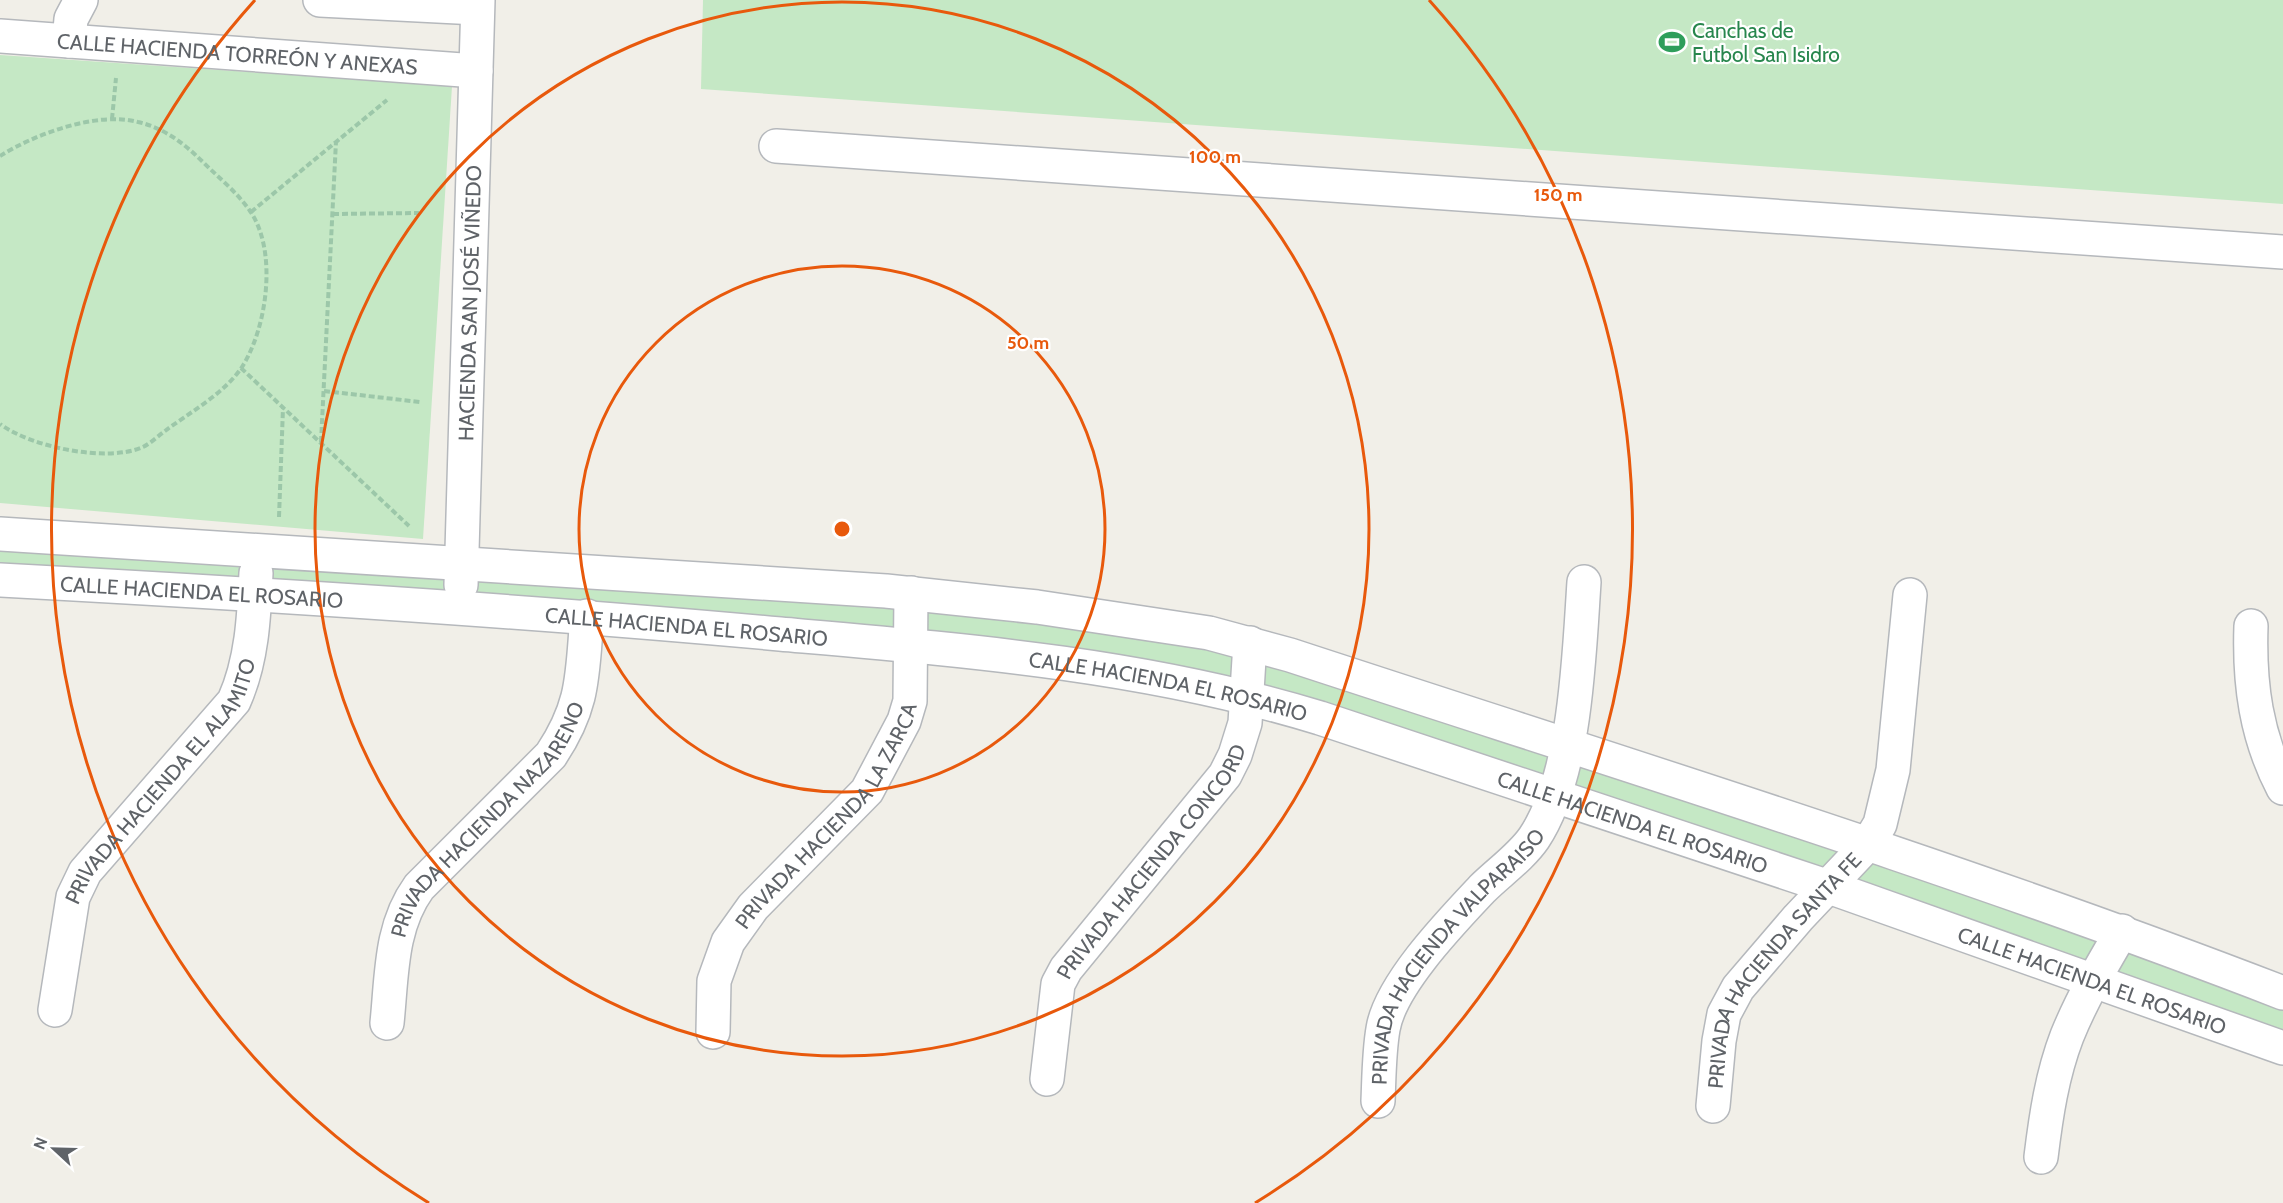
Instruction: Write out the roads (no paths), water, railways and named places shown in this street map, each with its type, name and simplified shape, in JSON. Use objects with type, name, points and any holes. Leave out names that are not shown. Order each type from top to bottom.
[{"type":"street","points":[[69,41],[71,19],[81,0]]},
{"type":"street","points":[[320,0],[477,4]]},
{"type":"street","name":"HACIENDA SAN JOSÉ VIÑEDO","points":[[460,608],[477,4]]},
{"type":"street","name":"CALLE HACIENDA TORREÓN Y ANEXAS","points":[[0,36],[476,71]]},
{"type":"street","points":[[776,146],[2283,252]]},
{"type":"street","name":"CALLE HACIENDA EL ROSARIO","points":[[0,534],[911,593],[1037,607],[1209,633],[1250,643],[1868,844],[2122,931],[2283,993]]},
{"type":"street","name":"PRIVADA HACIENDA EL ALAMITO","points":[[55,1010],[73,897],[85,872],[234,701],[245,676],[250,652],[255,593],[267,551]]},
{"type":"street","name":"CALLE HACIENDA EL ROSARIO","points":[[0,580],[255,593],[587,616],[911,646],[1177,680],[1247,695],[1829,887],[2091,982],[2283,1048]]},
{"type":"street","name":"PRIVADA HACIENDA VALPARAISO","points":[[1378,1101],[1383,1028],[1401,986],[1448,927],[1534,839],[1553,796],[1568,746],[1579,670],[1584,582]]},
{"type":"street","name":"PRIVADA HACIENDA LA ZARCA","points":[[713,1032],[714,981],[728,942],[753,907],[867,791],[889,754],[910,701],[911,593]]},
{"type":"street","name":"PRIVADA HACIENDA SANTA FE","points":[[1713,1106],[1724,1014],[1738,988],[1798,918],[1868,844],[1886,808],[1893,770],[1910,595]]},
{"type":"street","name":"PRIVADA HACIENDA NAZARENO","points":[[387,1023],[398,926],[409,901],[419,887],[551,755],[566,732],[580,695],[587,616]]},
{"type":"street","points":[[2251,626],[2250,660],[2258,728],[2268,759],[2283,788]]},
{"type":"street","name":"PRIVADA HACIENDA CONCORD","points":[[1047,1078],[1058,984],[1066,969],[1225,775],[1235,755],[1245,723],[1250,643]]},
{"type":"street","points":[[2041,1157],[2049,1096],[2066,1038],[2091,982],[2122,931]]},
{"type":"place","name":"Canchas de Futbol San Isidro","points":[[1672,42]]}]
